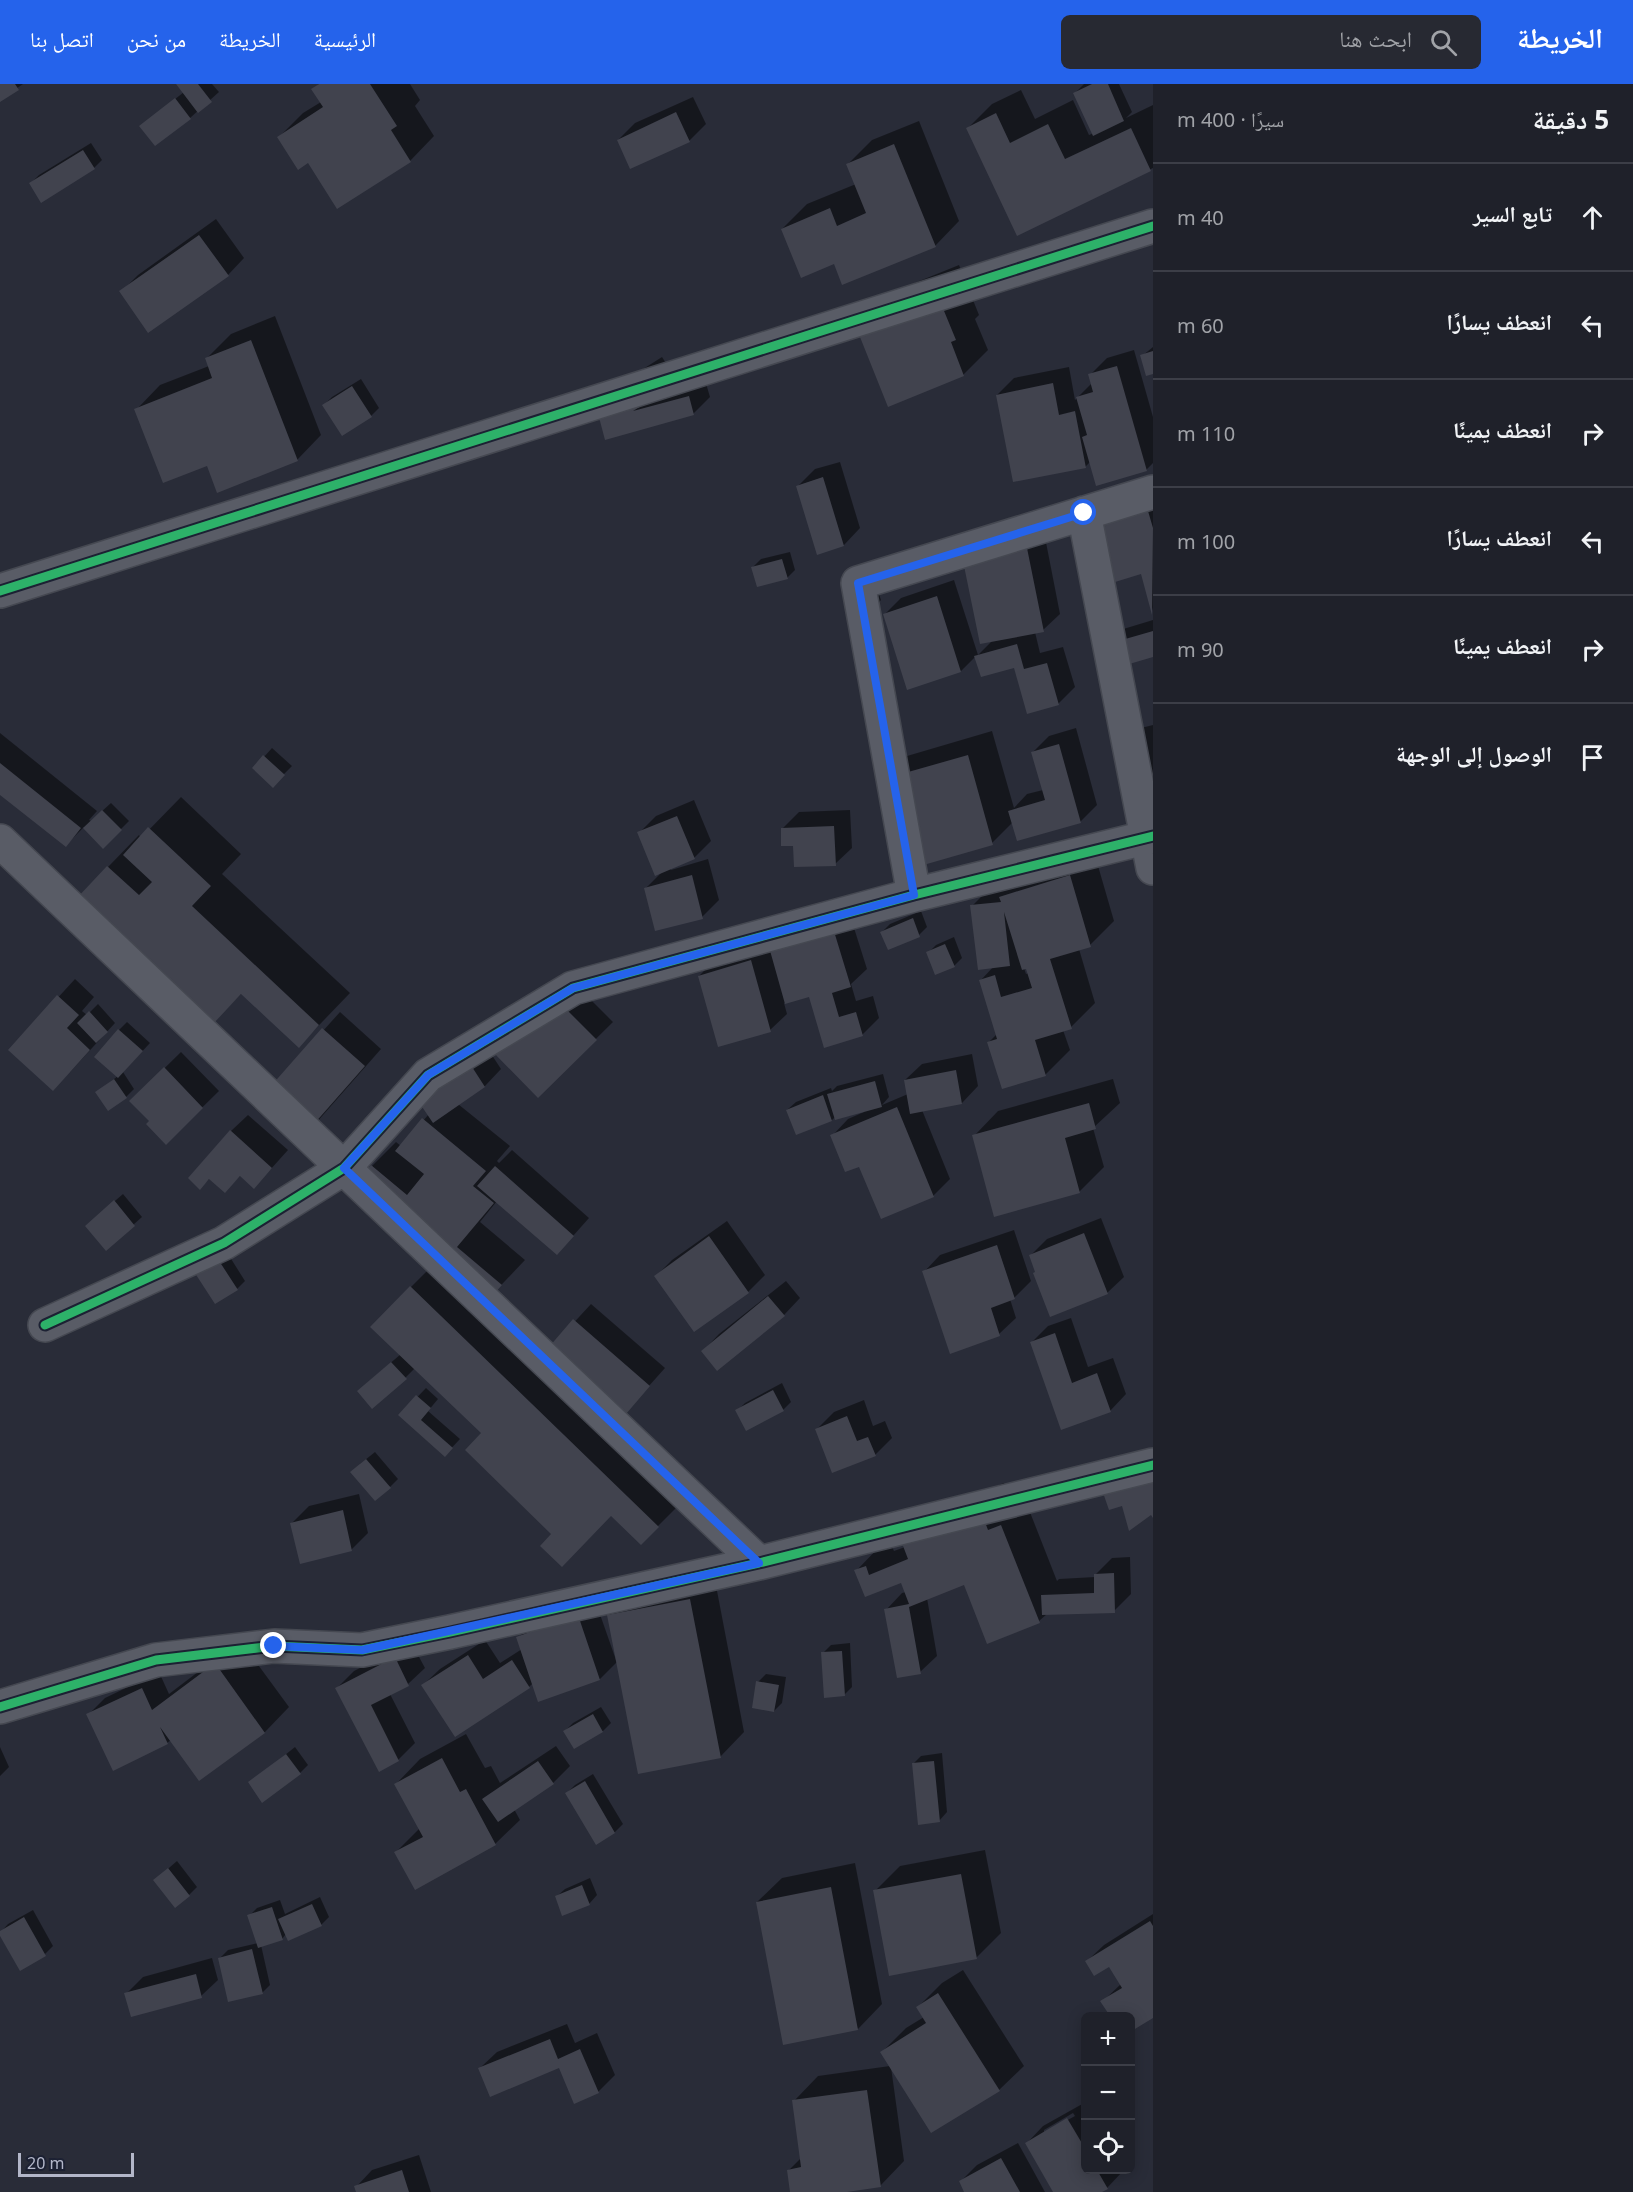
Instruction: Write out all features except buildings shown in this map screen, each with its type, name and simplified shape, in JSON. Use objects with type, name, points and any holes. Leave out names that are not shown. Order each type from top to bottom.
[{"type":"street","points":[[0,591],[1153,226]]},
{"type":"street","points":[[914,895],[858,583],[1153,492]]},
{"type":"street","points":[[45,1325],[224,1244],[344,1168],[428,1075],[573,988],[914,895],[1151,847],[1084,513]]},
{"type":"street","points":[[0,841],[759,1563]]},
{"type":"street","points":[[0,1707],[156,1660],[274,1646],[362,1650],[759,1563],[1153,1465]]},
{"type":"cycle path","points":[[0,591],[1153,226]]},
{"type":"cycle path","points":[[45,1325],[224,1243],[344,1168],[428,1075],[573,988],[914,895],[1153,836]]},
{"type":"cycle path","points":[[0,1707],[156,1660],[274,1646],[362,1650],[450,1632],[759,1563],[1153,1465]]},
{"type":"route","points":[[274,1646],[362,1650],[759,1563],[344,1168],[428,1075],[573,988],[914,895],[858,583],[1084,513]]}]
